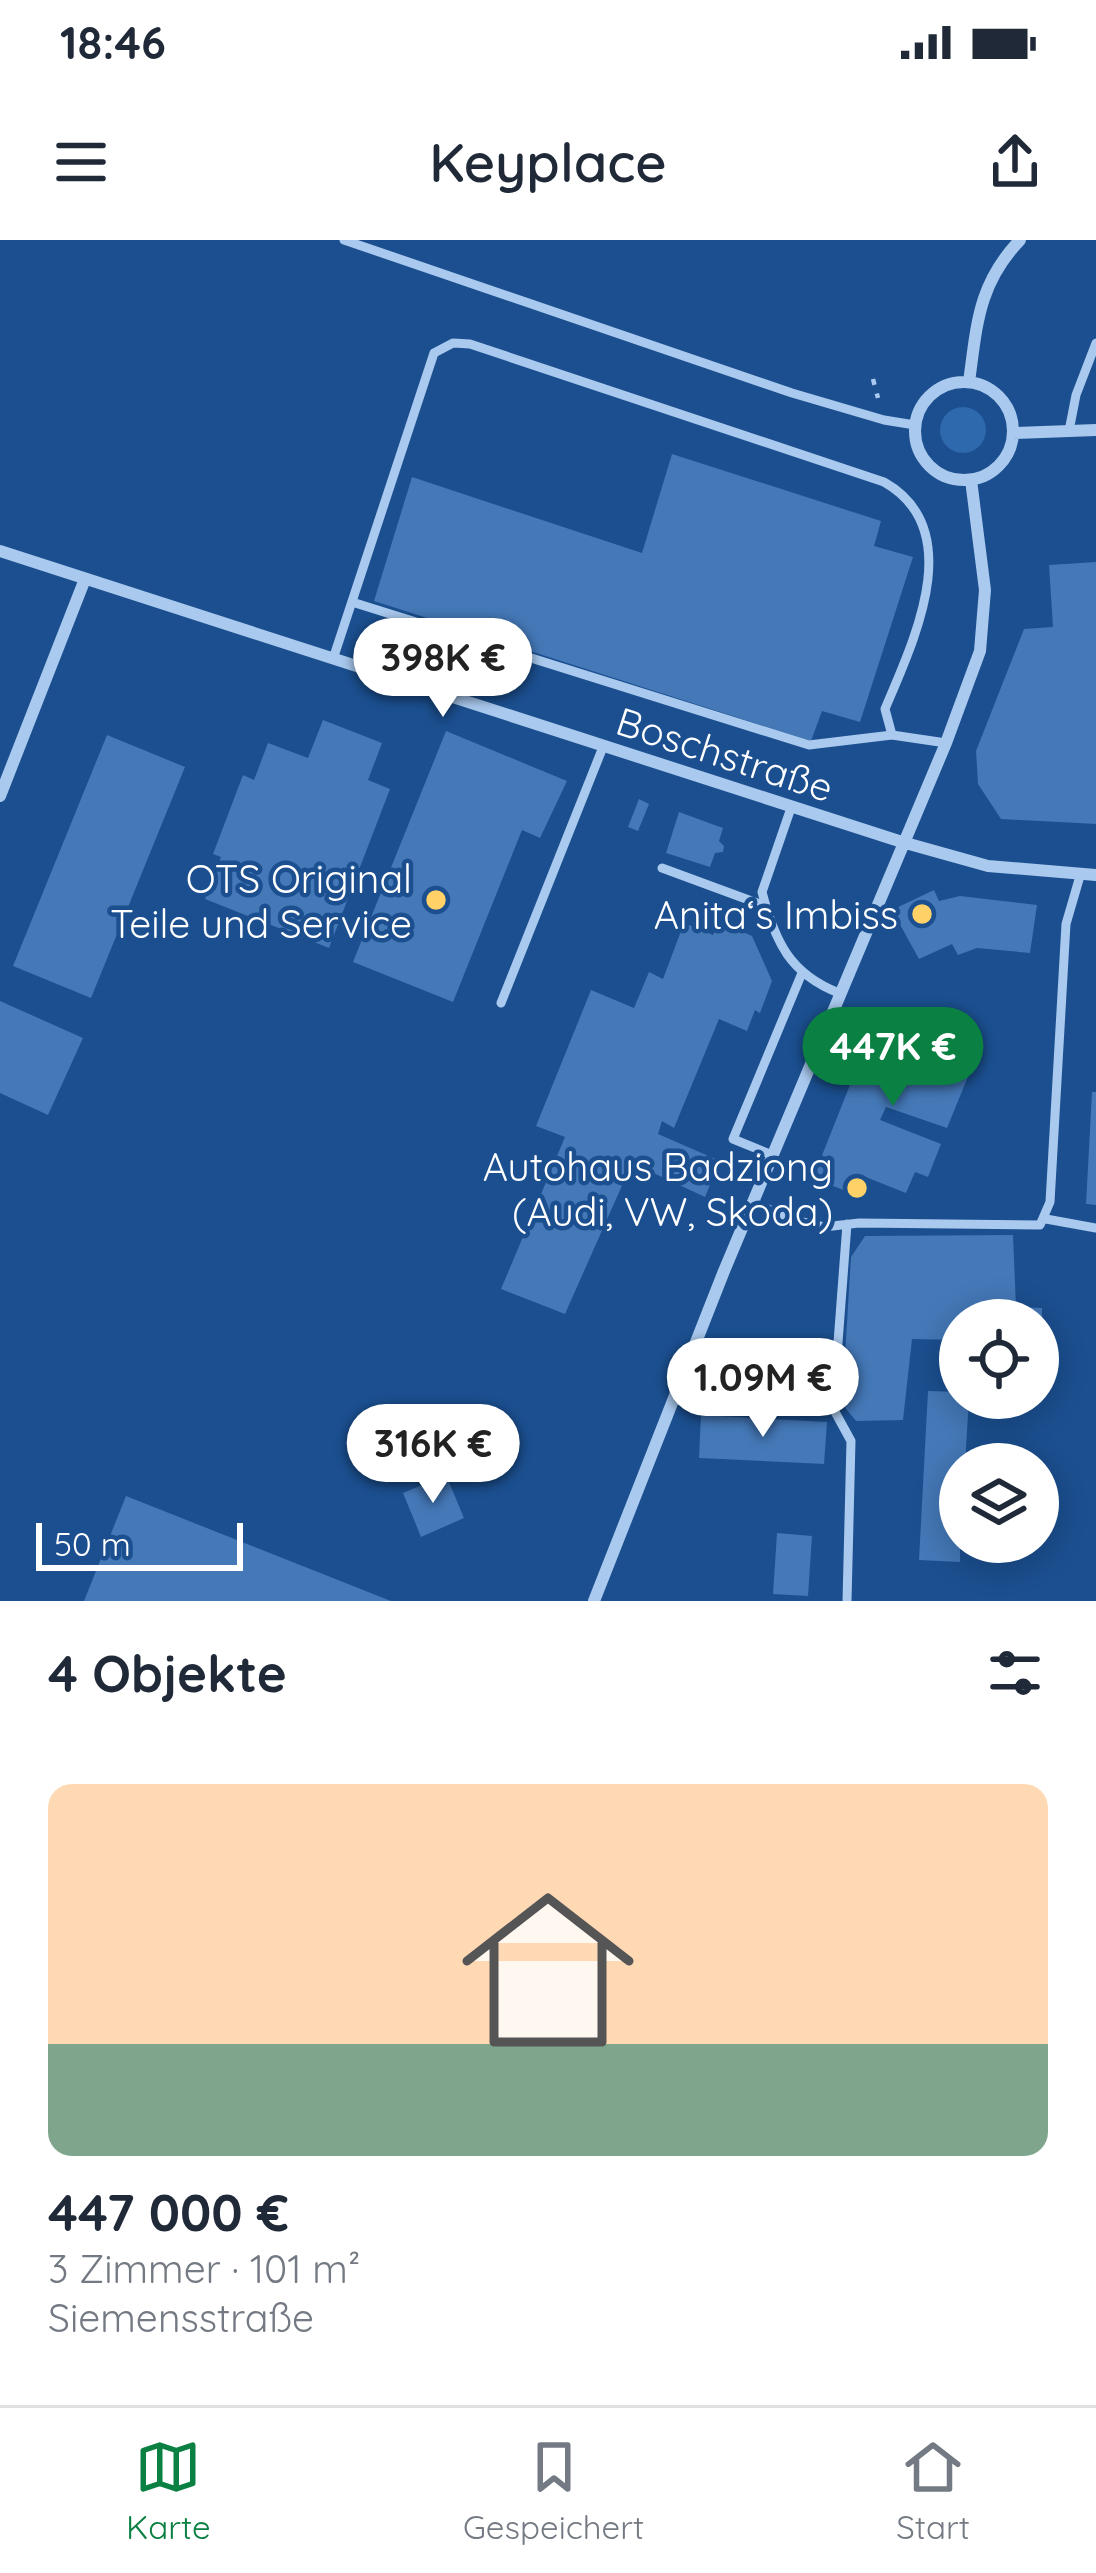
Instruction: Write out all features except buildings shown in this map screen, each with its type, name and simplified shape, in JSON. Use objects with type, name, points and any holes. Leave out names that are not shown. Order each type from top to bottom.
[{"type":"street","points":[[969,382],[978,316],[995,266],[1020,240]]},
{"type":"street","points":[[969,382],[999,397],[1009,411],[1013,433],[1005,458],[989,473],[951,478],[928,465],[917,448],[915,425],[929,395],[944,386],[969,382]]},
{"type":"street","points":[[1013,433],[1096,430]]},
{"type":"street","points":[[594,1601],[752,1202],[946,743],[980,651],[985,590],[970,479]]},
{"type":"street","name":"Boschstraße","points":[[0,550],[902,842],[988,866],[1096,875]]},
{"type":"street","points":[[0,796],[85,579]]},
{"type":"lane","points":[[344,240],[792,393],[915,425]]},
{"type":"lane","points":[[333,659],[434,353],[453,343],[470,344],[900,491],[914,510],[923,536],[928,589],[919,627],[885,709],[892,735]]},
{"type":"lane","points":[[1069,431],[1076,395],[1096,343]]},
{"type":"lane","points":[[352,602],[809,745],[892,735],[946,743]]},
{"type":"lane","points":[[501,1004],[603,747]]},
{"type":"lane","points":[[791,808],[762,892],[790,963],[811,982],[839,993]]},
{"type":"lane","points":[[662,868],[766,906]]},
{"type":"lane","points":[[752,1202],[824,1227],[1040,1225],[1050,1202],[1066,924],[1080,876]]},
{"type":"lane","points":[[772,1154],[733,1139],[802,973]]},
{"type":"lane","points":[[1046,1219],[1096,1228]]},
{"type":"lane","points":[[847,1225],[834,1410],[851,1441],[847,1601]]},
{"type":"shaded area","points":[[963,407],[979,414],[986,430],[979,446],[963,453],[947,446],[940,430],[947,414]]},
{"type":"place","name":"OTS Original Teile und Service","points":[[436,900]]},
{"type":"place","name":"Anita‘s Imbiss","points":[[922,914]]},
{"type":"place","name":"Autohaus Badziong (Audi, VW, Skoda)","points":[[857,1188]]}]
